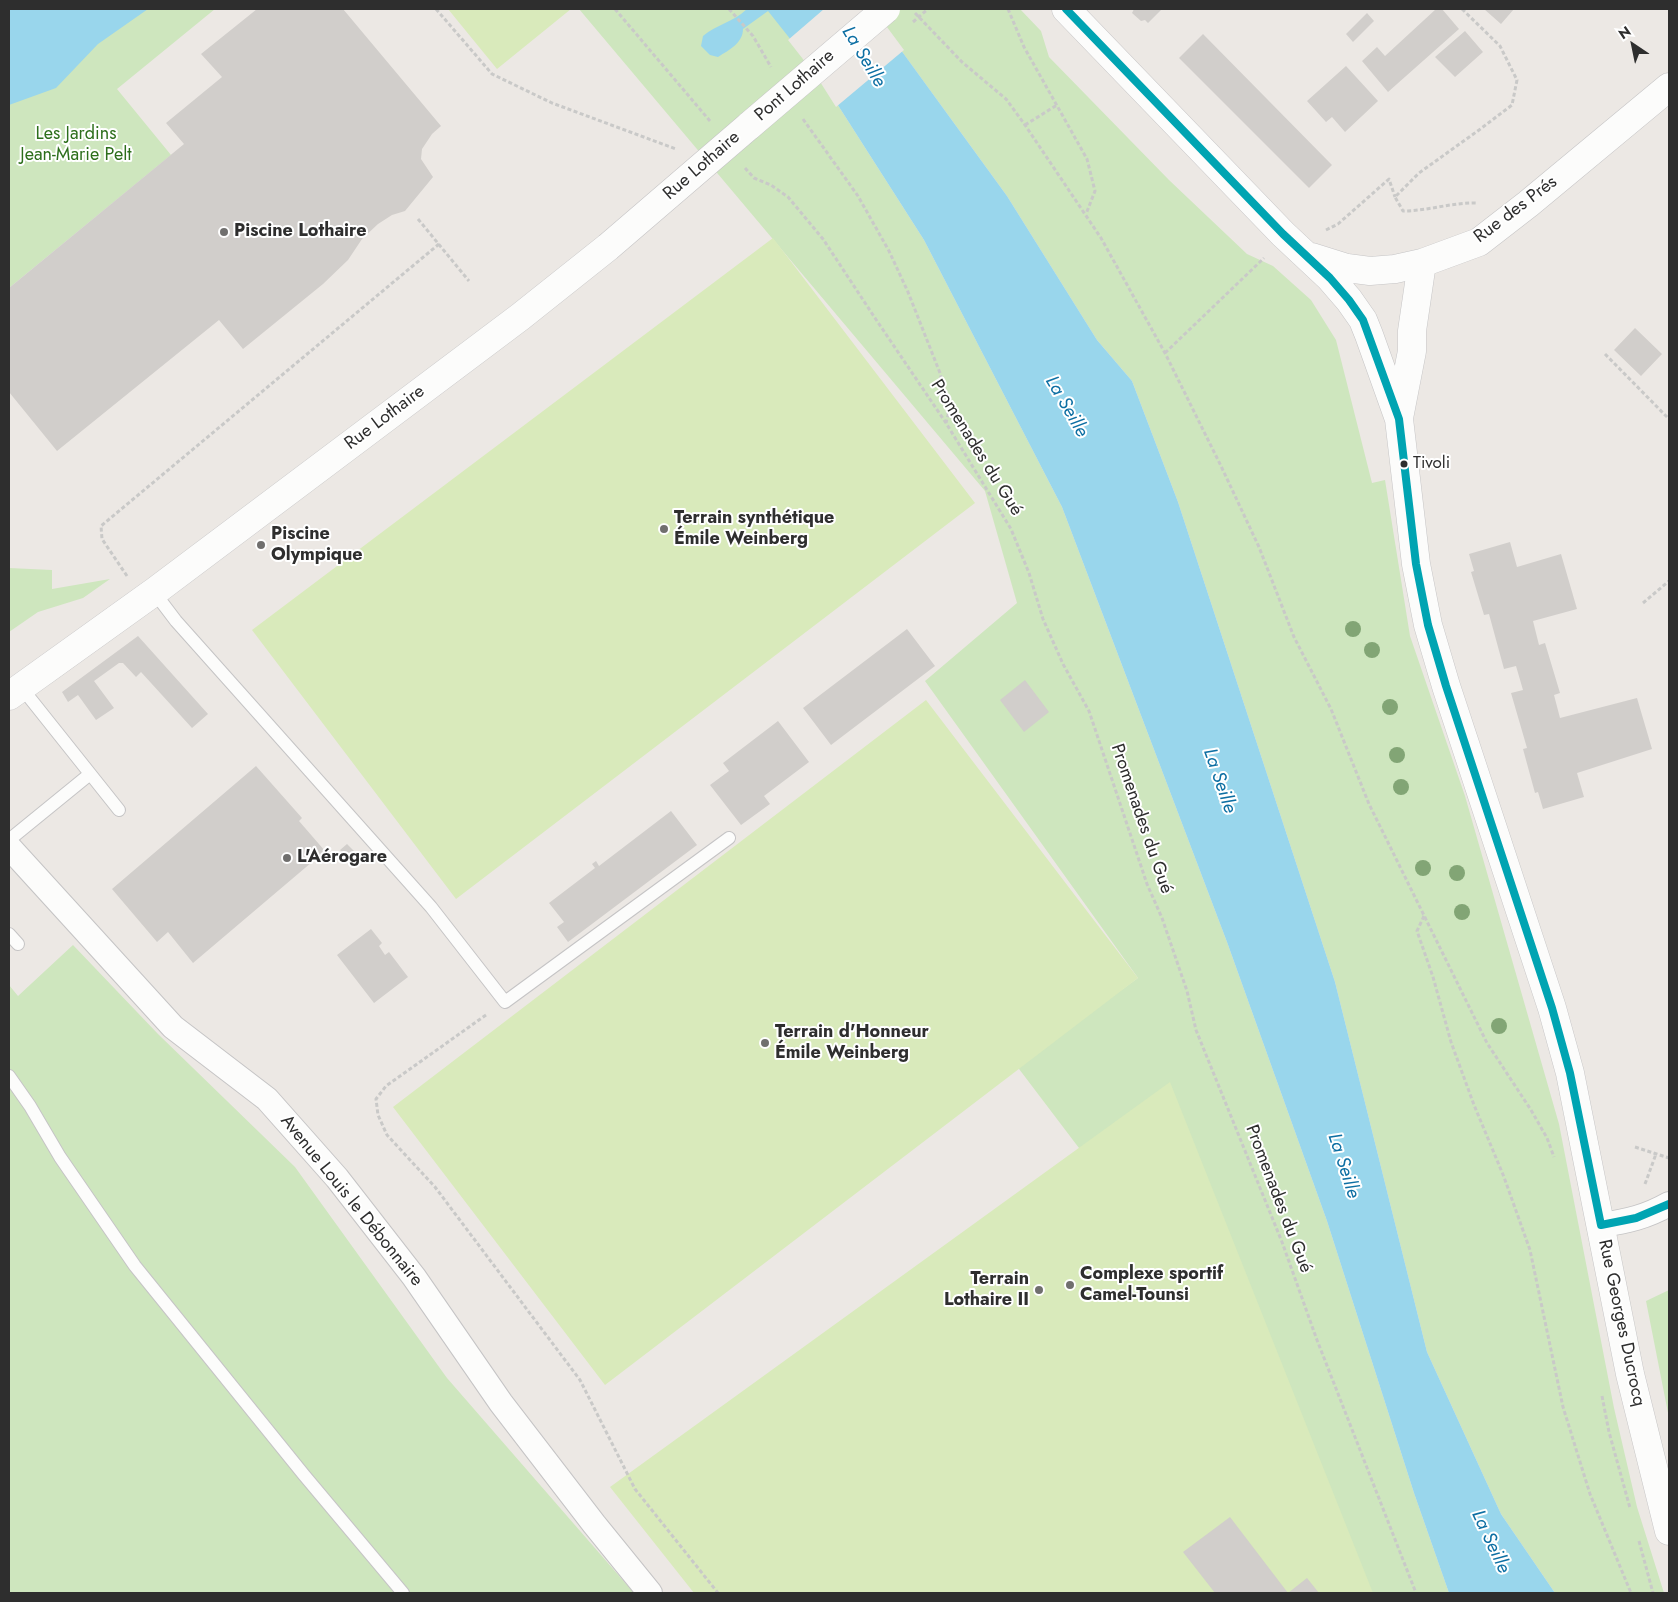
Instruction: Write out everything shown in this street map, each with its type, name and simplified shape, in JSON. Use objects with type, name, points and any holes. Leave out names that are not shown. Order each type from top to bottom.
[{"type":"street","name":"Pont Lothaire","points":[[750,125],[886,9]]},
{"type":"street","name":"Rue Georges Ducrocq","points":[[1066,9],[1283,234],[1330,278],[1363,320],[1399,419],[1416,564],[1428,625],[1446,686],[1552,1008],[1570,1073],[1602,1225],[1630,1374],[1669,1531]]},
{"type":"street","name":"Rue des Prés","points":[[1308,256],[1346,268],[1370,271],[1395,269],[1422,263],[1479,242],[1528,204],[1669,87]]},
{"type":"street","name":"Rue Lothaire","points":[[15,691],[149,595],[520,317],[600,253],[750,125]]},
{"type":"street","name":"Rue Georges Ducrocq","points":[[1399,419],[1412,350],[1412,331],[1422,263]]},
{"type":"street","name":"Avenue Louis le Débonnaire","points":[[9,847],[173,1027],[267,1099],[337,1178],[414,1277],[506,1411],[650,1593]]},
{"type":"street","points":[[1602,1225],[1632,1220],[1669,1204]]},
{"type":"lane","points":[[149,595],[176,621],[431,908],[505,1002],[729,838]]},
{"type":"lane","points":[[15,691],[90,774],[119,810]]},
{"type":"lane","points":[[9,840],[90,774]]},
{"type":"lane","points":[[9,934],[18,944]]},
{"type":"lane","points":[[9,1076],[30,1106],[60,1157],[135,1266],[304,1475],[403,1593]]},
{"type":"path","points":[[436,9],[492,74],[552,103],[677,150],[689,139],[709,160]]},
{"type":"path","points":[[616,9],[692,101],[711,120],[704,126]]},
{"type":"path","points":[[729,9],[753,36],[774,71]]},
{"type":"path","points":[[912,9],[962,62],[1006,99],[1101,238],[1165,352],[1259,547],[1294,637],[1331,709],[1369,804],[1487,1043],[1535,1117],[1547,1138],[1554,1157]]},
{"type":"path","points":[[1008,9],[1024,47],[1087,159],[1095,191],[1086,215]]},
{"type":"path","points":[[1462,9],[1500,46],[1517,80],[1512,105],[1419,173],[1395,197],[1403,210],[1420,211],[1466,202],[1528,204]]},
{"type":"path","points":[[1025,125],[1057,106]]},
{"type":"path","points":[[799,112],[858,196],[900,276],[940,373],[949,411],[946,423]]},
{"type":"path","name":"Promenades du Gué","points":[[709,160],[726,181],[744,167],[754,178],[771,184],[788,197],[823,239],[946,423],[1011,529],[1029,573],[1043,619],[1063,664],[1089,711],[1147,884],[1165,927],[1187,991],[1196,1030],[1282,1242],[1317,1340],[1416,1593]]},
{"type":"path","points":[[418,219],[469,281]]},
{"type":"path","points":[[149,595],[123,572],[102,540],[101,526],[439,244]]},
{"type":"path","points":[[1606,354],[1669,419]]},
{"type":"path","points":[[1643,603],[1669,581]]},
{"type":"path","points":[[1424,915],[1417,931],[1451,1042],[1474,1105],[1504,1177],[1530,1250],[1563,1408],[1590,1494],[1631,1593]]},
{"type":"path","points":[[505,1002],[386,1086],[376,1099],[378,1115],[387,1135],[435,1187],[580,1380],[635,1489],[718,1593]]},
{"type":"path","points":[[1635,1147],[1669,1158]]},
{"type":"green space","name":"Les Jardins Jean-Marie Pelt","points":[[9,9],[215,9],[117,89],[171,155],[9,288]]},
{"type":"green space","points":[[448,9],[571,9],[497,69]]},
{"type":"green space","points":[[579,9],[782,9],[818,74],[924,240],[1062,507],[1227,942],[1327,1221],[1414,1493],[1449,1593],[1346,1593],[1258,1384],[1016,1065],[1138,978],[925,681],[1017,603],[985,491]]},
{"type":"green space","points":[[871,9],[1020,9],[1041,31],[1049,57],[1169,180],[1247,254],[1273,266],[1311,300],[1336,340],[1372,483],[1385,480],[1410,636],[1465,796],[1559,1124],[1614,1408],[1637,1507],[1664,1593],[1555,1593],[1501,1514],[1427,1352],[1335,982],[1178,502],[1132,381],[1097,340],[1007,196]]},
{"type":"green space","name":"Terrain synthétique Émile Weinberg","points":[[773,238],[975,503],[456,899],[252,630]]},
{"type":"green space","points":[[9,568],[52,570],[52,589],[110,579],[83,598],[38,612],[9,632]]},
{"type":"green space","name":"Terrain d'Honneur Émile Weinberg","points":[[926,700],[1138,978],[605,1385],[393,1107]]},
{"type":"green space","points":[[73,945],[158,1034],[295,1167],[447,1378],[634,1593],[9,1593],[9,985],[18,996]]},
{"type":"green space","name":"Terrain Lothaire II","points":[[1170,1082],[1373,1593],[694,1593],[610,1487]]},
{"type":"green space","points":[[1669,1290],[1669,1418],[1646,1301]]},
{"type":"water","points":[[9,9],[148,9],[98,44],[56,88],[9,105]]},
{"type":"water","name":"La Seille","points":[[747,9],[878,9],[882,24],[1007,196],[1097,340],[1132,381],[1178,502],[1335,982],[1427,1352],[1501,1514],[1555,1593],[1449,1593],[1414,1493],[1327,1221],[1227,942],[1062,507],[924,240],[818,74],[768,11],[743,29],[738,42],[718,57],[710,55],[701,46],[703,36]]},
{"type":"pier","points":[[824,9],[880,9],[884,23],[904,50],[836,107],[817,77],[788,40]]},
{"type":"building","name":"Piscine Lothaire","points":[[257,9],[343,9],[441,126],[432,134],[422,149],[421,159],[433,177],[405,211],[392,215],[378,224],[362,239],[348,260],[323,284],[243,349],[219,320],[57,451],[9,392],[9,288],[184,144],[166,123],[222,77],[201,54]]},
{"type":"building","points":[[1134,9],[1162,9],[1148,23],[1145,20],[1141,21],[1132,13]]},
{"type":"building","points":[[1436,9],[1442,9],[1459,29],[1388,92],[1362,61],[1377,47],[1385,56]]},
{"type":"building","points":[[1484,9],[1514,9],[1501,24]]},
{"type":"building","points":[[1367,13],[1374,21],[1353,42],[1346,34]]},
{"type":"building","points":[[1465,31],[1483,52],[1455,77],[1435,57]]},
{"type":"building","points":[[1203,34],[1332,165],[1309,188],[1179,58]]},
{"type":"building","points":[[1346,66],[1378,101],[1345,132],[1332,117],[1326,122],[1307,101]]},
{"type":"building","points":[[1635,328],[1662,354],[1641,376],[1614,350]]},
{"type":"building","points":[[1510,542],[1517,567],[1561,554],[1577,609],[1533,621],[1539,645],[1545,643],[1560,693],[1554,695],[1560,718],[1637,698],[1652,749],[1577,773],[1584,797],[1543,809],[1538,792],[1535,793],[1523,749],[1527,748],[1511,693],[1523,690],[1516,666],[1504,669],[1489,614],[1484,615],[1471,572],[1474,571],[1469,554]]},
{"type":"building","points":[[907,629],[935,666],[831,745],[803,708]]},
{"type":"building","points":[[138,636],[208,714],[192,728],[141,672],[136,677],[123,663],[119,663],[94,681],[114,708],[96,720],[78,695],[68,702],[62,692]]},
{"type":"building","points":[[1025,680],[1049,712],[1024,732],[1000,700]]},
{"type":"building","points":[[778,721],[809,762],[764,796],[770,804],[741,825],[710,785],[729,771],[723,763]]},
{"type":"building","points":[[256,766],[302,818],[299,821],[325,851],[193,963],[168,932],[157,942],[112,889]]},
{"type":"building","points":[[671,811],[697,845],[568,942],[557,927],[564,922],[549,903],[595,868],[592,864],[596,861],[599,866]]},
{"type":"building","points":[[347,844],[359,856],[352,863],[340,850]]},
{"type":"building","points":[[371,929],[382,943],[379,946],[385,955],[389,952],[408,977],[374,1003],[337,955]]},
{"type":"building","points":[[1230,1517],[1288,1593],[1215,1593],[1183,1552]]},
{"type":"building","points":[[1307,1578],[1319,1593],[1288,1593]]},
{"type":"transit line","points":[[1066,9],[1283,234],[1330,278],[1363,320],[1399,419],[1416,564],[1428,625],[1446,686],[1552,1008],[1570,1073],[1601,1225]]},
{"type":"transit line","points":[[1601,1225],[1636,1218],[1669,1204]]},
{"type":"place","name":"Piscine Lothaire","points":[[224,232]]},
{"type":"place","name":"Tivoli","points":[[1404,464]]},
{"type":"place","name":"Terrain synthétique Émile Weinberg","points":[[664,529]]},
{"type":"place","name":"Piscine Olympique","points":[[261,545]]},
{"type":"place","name":"L'Aérogare","points":[[287,858]]},
{"type":"place","name":"Terrain d'Honneur Émile Weinberg","points":[[765,1043]]},
{"type":"place","name":"Complexe sportif Camel-Tounsi","points":[[1070,1285]]},
{"type":"place","name":"Terrain Lothaire II","points":[[1039,1290]]}]
